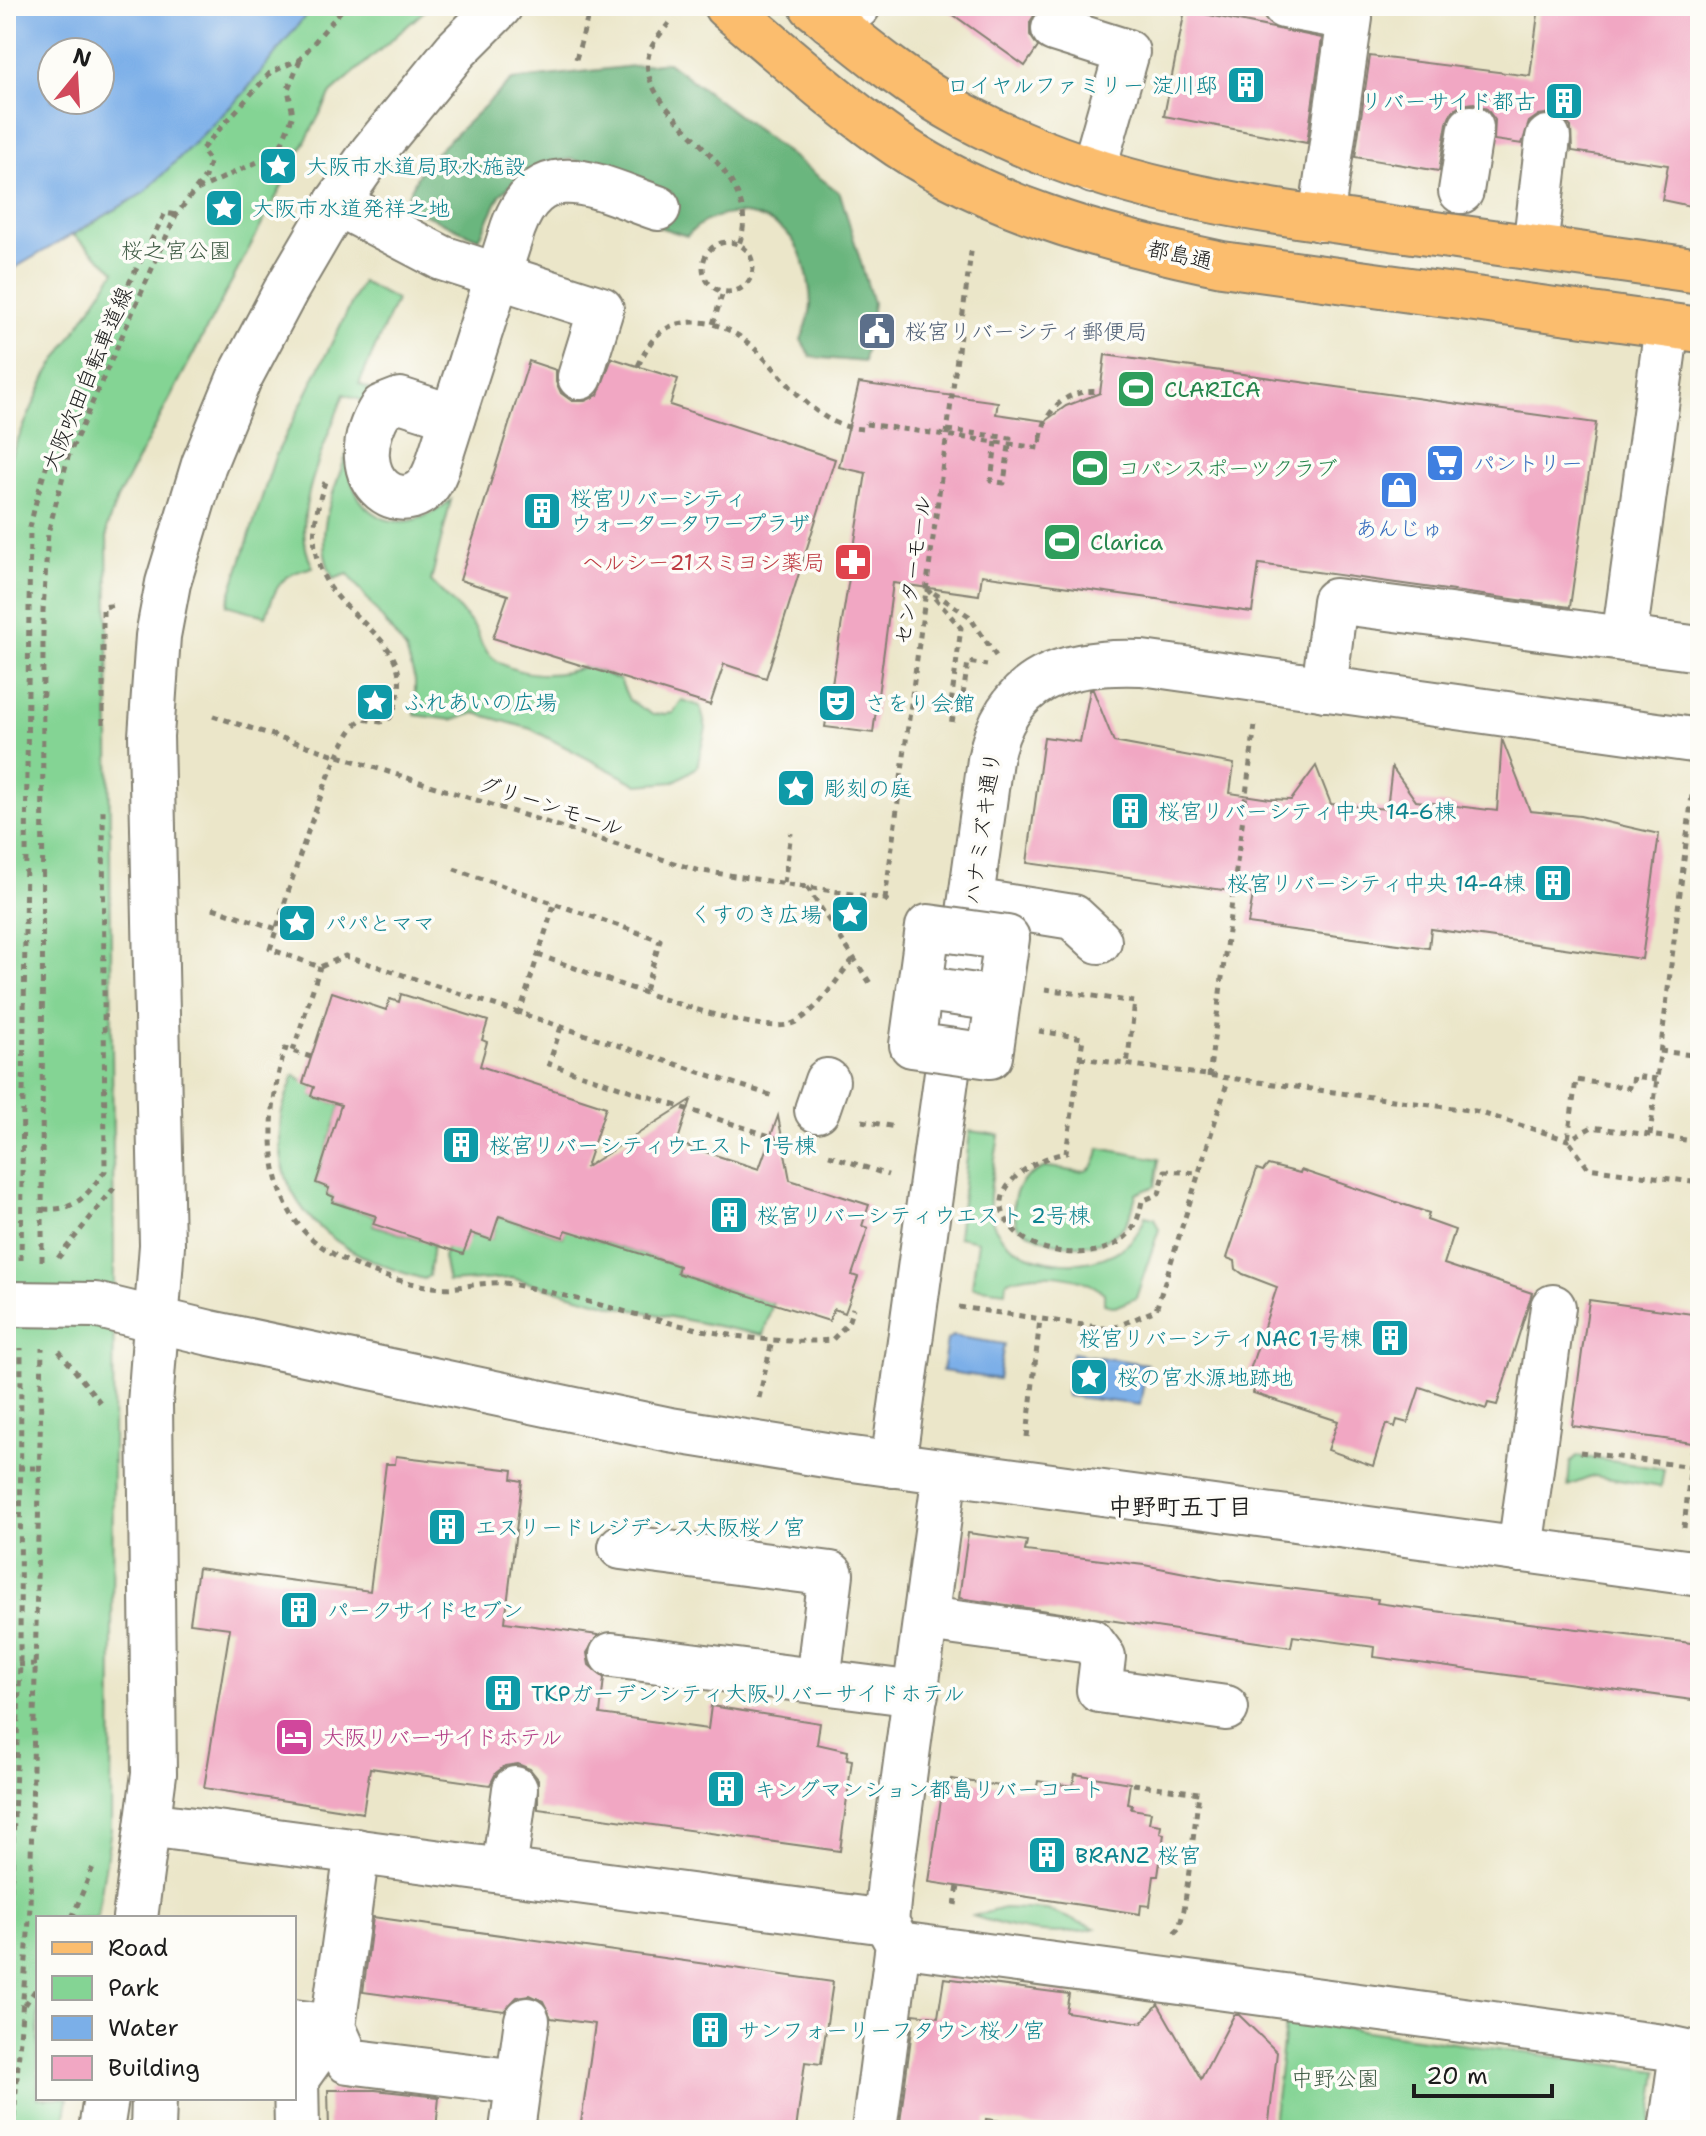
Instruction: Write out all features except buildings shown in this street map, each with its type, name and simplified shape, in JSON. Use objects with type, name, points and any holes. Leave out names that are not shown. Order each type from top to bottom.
[{"type":"main road","name":"都島通","points":[[726,6],[884,136],[936,167],[1041,216],[1144,248],[1222,264],[1683,328]]},
{"type":"main road","points":[[833,11],[922,90],[962,115],[1093,171],[1149,189],[1321,219],[1700,271]]},
{"type":"street","points":[[135,1916],[154,1774],[150,1404],[162,1245],[151,736],[158,636],[181,532],[233,393],[285,292],[337,203],[411,102],[500,6]]},
{"type":"street","points":[[1284,6],[1350,18],[1321,219]]},
{"type":"street","points":[[1082,25],[1127,52],[1093,171]]},
{"type":"street","points":[[1461,191],[1471,128]]},
{"type":"street","points":[[1535,248],[1548,138]]},
{"type":"street","points":[[453,417],[519,209],[527,197],[546,184],[576,181],[658,208]]},
{"type":"street","points":[[337,203],[442,258],[601,309],[580,377]]},
{"type":"street","points":[[1624,639],[1683,328]]},
{"type":"street","points":[[1324,689],[1335,601],[1700,649]]},
{"type":"street","name":"ハナミズキ通り","points":[[893,1465],[994,738],[1014,702],[1057,670],[1088,663],[1142,663],[1324,689],[1697,762]]},
{"type":"street","points":[[972,901],[1073,917],[1099,941]]},
{"type":"street","points":[[928,927],[1007,938],[1003,1025],[912,1045],[928,927]]},
{"type":"street","points":[[919,988],[1003,1025]]},
{"type":"street","points":[[13,1320],[95,1305],[670,1430],[893,1465],[1700,1574]]},
{"type":"street","points":[[1520,1550],[1553,1307]]},
{"type":"street","points":[[874,2130],[916,1694],[945,1472]]},
{"type":"street","points":[[621,1547],[831,1574],[818,1681]]},
{"type":"street","points":[[926,1619],[1091,1641],[1103,1657],[1099,1690],[1226,1708]]},
{"type":"street","points":[[612,1655],[916,1694]]},
{"type":"street","points":[[504,1871],[515,1789]]},
{"type":"street","points":[[148,1824],[504,1871],[892,1933],[1663,2047],[1691,2054],[1671,2130]]},
{"type":"street","points":[[297,2130],[296,2079],[314,2024],[357,1851]]},
{"type":"street","points":[[512,2130],[527,2020]]},
{"type":"street","points":[[314,2024],[348,2061],[518,2082]]},
{"type":"street","points":[[101,2130],[106,2100]]},
{"type":"street","points":[[153,2130],[154,2100]]},
{"type":"path","name":"大阪吹田自転車道線","points":[[42,1264],[43,611],[48,533],[68,457],[176,215],[205,177],[210,162],[201,150],[270,73],[300,59],[345,6]]},
{"type":"path","points":[[576,59],[591,6]]},
{"type":"path","points":[[669,23],[650,50],[650,81],[672,117],[717,162],[736,191],[745,219],[739,244]]},
{"type":"path","points":[[194,192],[266,158],[281,145],[293,115],[288,89],[300,59]]},
{"type":"path","points":[[21,1261],[30,528],[41,480],[79,389],[165,213],[176,215]]},
{"type":"path","points":[[728,241],[739,244],[750,254],[754,268],[749,282],[737,291],[723,292],[712,286],[705,276],[703,264],[707,253],[728,241]]},
{"type":"path","name":"センターモール","points":[[885,899],[972,245]]},
{"type":"path","points":[[713,324],[723,292]]},
{"type":"path","points":[[638,366],[650,342],[666,328],[695,322],[713,324],[746,341],[766,357],[801,398],[850,427],[863,429],[866,424],[1039,448],[1044,423],[1055,406],[1079,393],[1100,392]]},
{"type":"path","points":[[947,430],[1010,438],[1004,483],[991,481],[996,442]]},
{"type":"path","points":[[327,477],[316,522],[320,569],[338,599],[381,636],[394,659],[399,684],[390,718],[381,722],[363,719],[355,722],[338,754],[270,949],[320,967],[345,956],[820,1114],[899,1127]]},
{"type":"path","points":[[927,588],[961,628],[949,719],[959,721],[968,662],[992,666]]},
{"type":"path","points":[[927,588],[969,616],[1004,668]]},
{"type":"path","points":[[103,735],[103,607],[121,605]]},
{"type":"path","name":"グリーンモール","points":[[213,716],[696,870],[885,899]]},
{"type":"path","points":[[1209,1077],[1256,718]]},
{"type":"path","points":[[1650,1135],[1697,762]]},
{"type":"path","points":[[43,1209],[64,1210],[84,1198],[105,1171],[103,797]]},
{"type":"path","points":[[784,883],[791,833]]},
{"type":"path","points":[[454,869],[660,940],[645,991]]},
{"type":"path","points":[[806,887],[912,1045]]},
{"type":"path","points":[[519,1015],[555,902]]},
{"type":"path","points":[[213,908],[277,929]]},
{"type":"path","points":[[538,955],[758,1026],[790,1025],[808,1012],[854,958]]},
{"type":"path","points":[[293,1051],[320,967]]},
{"type":"path","points":[[1003,1025],[1135,1002],[1127,1065]]},
{"type":"path","points":[[1003,1025],[1083,1038],[1066,1153],[1037,1160],[1013,1177],[1004,1207],[1014,1230],[1036,1244],[1065,1251],[1084,1253],[1110,1246],[1131,1231],[1142,1201],[1159,1194],[1165,1171],[1199,1173]]},
{"type":"path","points":[[561,1027],[549,1064],[786,1141]]},
{"type":"path","points":[[311,1057],[285,1049],[275,1085],[275,1165],[279,1184],[298,1224],[326,1248],[404,1282],[437,1288],[508,1283],[684,1327],[772,1341],[832,1340],[848,1323],[853,1308]]},
{"type":"path","points":[[1660,1051],[1700,1056]]},
{"type":"path","points":[[1080,1058],[1475,1111],[1568,1140],[1588,1168],[1700,1183]]},
{"type":"path","points":[[1568,1140],[1576,1080],[1632,1088],[1634,1076],[1657,1079]]},
{"type":"path","points":[[952,1306],[1111,1329],[1156,1310],[1228,1080]]},
{"type":"path","points":[[820,1114],[890,1175]]},
{"type":"path","points":[[1568,1140],[1592,1127],[1700,1142]]},
{"type":"path","points":[[51,1267],[113,1188]]},
{"type":"path","points":[[1026,1441],[1040,1319]]},
{"type":"path","points":[[6,2022],[20,1664],[20,1468],[13,1320]]},
{"type":"path","points":[[13,2130],[25,2005],[38,1664],[42,1337]]},
{"type":"path","points":[[51,1340],[105,1408]]},
{"type":"path","points":[[758,1404],[772,1341]]},
{"type":"path","points":[[1684,1529],[1693,1443]]},
{"type":"path","points":[[1579,1452],[1700,1468]]},
{"type":"path","points":[[6,1468],[39,1468]]},
{"type":"path","points":[[6,1665],[38,1664]]},
{"type":"path","points":[[1133,1784],[1199,1793],[1184,1910]]},
{"type":"path","points":[[73,1916],[84,1892]]},
{"type":"path","points":[[25,2005],[36,1989]]},
{"type":"green space","name":"桜之宮公園","points":[[313,6],[430,6],[331,93],[117,499],[107,527],[114,1256],[111,1829],[97,1916],[36,1916],[36,2100],[68,2100],[63,2130],[6,2130],[6,466],[47,374],[115,271],[73,235],[145,192],[243,94]]},
{"type":"green space","points":[[668,62],[840,193],[873,303],[864,362],[811,357],[801,340],[811,304],[807,274],[800,254],[783,230],[759,217],[746,214],[721,216],[697,227],[687,236],[653,225],[586,163],[571,159],[543,164],[516,180],[500,195],[479,239],[403,205],[423,165],[512,80]]},
{"type":"green space","points":[[362,282],[396,300],[359,384],[370,389],[366,402],[344,394],[312,480],[304,527],[306,548],[313,567],[293,574],[281,583],[266,616],[227,605],[275,457]]},
{"type":"green space","points":[[348,450],[356,492],[366,507],[379,517],[395,521],[413,520],[432,513],[451,500],[431,581],[472,624],[493,658],[532,673],[560,673],[586,666],[620,680],[629,700],[653,715],[673,713],[682,700],[700,706],[706,728],[697,767],[673,782],[638,785],[531,729],[475,713],[453,720],[415,715],[415,680],[406,650],[348,574],[333,579],[327,563],[324,530],[331,498]]},
{"type":"green space","points":[[294,1075],[314,1087],[312,1096],[341,1105],[316,1183],[329,1188],[327,1194],[334,1197],[333,1203],[376,1216],[373,1225],[433,1244],[429,1276],[424,1279],[394,1269],[339,1243],[317,1225],[300,1204],[287,1179],[281,1150],[281,1116]]},
{"type":"green space","points":[[970,1131],[999,1135],[990,1210],[998,1231],[1014,1247],[1037,1258],[1063,1263],[1089,1261],[1114,1253],[1133,1238],[1145,1216],[1154,1218],[1159,1229],[1136,1298],[1115,1307],[1104,1304],[1104,1293],[1094,1286],[1057,1275],[1031,1275],[1007,1281],[1005,1291],[972,1287],[978,1241],[958,1237]]},
{"type":"green space","points":[[1099,1148],[1159,1159],[1155,1186],[1136,1194],[1130,1216],[1122,1228],[1098,1242],[1070,1245],[1041,1238],[1017,1225],[1015,1197],[1029,1176],[1047,1167],[1080,1172],[1087,1170],[1096,1159]]},
{"type":"green space","points":[[499,1216],[563,1237],[567,1225],[585,1236],[679,1266],[677,1273],[773,1303],[763,1335],[614,1306],[512,1278],[448,1282],[443,1257],[446,1248],[469,1238],[471,1233],[491,1239]]},
{"type":"green space","points":[[1577,1456],[1664,1469],[1661,1487],[1594,1476],[1568,1486],[1570,1463]]},
{"type":"green space","points":[[1004,1908],[1047,1910],[1095,1928],[1064,1933],[1033,1931],[973,1916]]},
{"type":"green space","name":"中野公園","points":[[1286,2020],[1658,2071],[1650,2130],[1272,2130]]},
{"type":"water","points":[[6,6],[313,6],[243,94],[145,192],[6,273]]},
{"type":"water","points":[[953,1336],[1004,1344],[998,1379],[942,1371],[947,1340]]},
{"type":"water","points":[[1072,1353],[1147,1364],[1140,1405],[1066,1396]]},
{"type":"place","name":"ロイヤルファミリー 淀川邸","points":[[1246,85]]},
{"type":"place","name":"リバーサイド都古","points":[[1564,101]]},
{"type":"place","name":"大阪市水道局取水施設","points":[[278,166]]},
{"type":"place","name":"大阪市水道発祥之地","points":[[224,208]]},
{"type":"place","name":"桜宮リバーシティ郵便局","points":[[877,331]]},
{"type":"place","name":"CLARICA","points":[[1136,389]]},
{"type":"place","name":"パントリー","points":[[1445,463]]},
{"type":"place","name":"コパンスポーツクラブ","points":[[1090,468]]},
{"type":"place","name":"あんじゅ","points":[[1399,490]]},
{"type":"place","name":"桜宮リバーシティ ウォータータワープラザ","points":[[542,511]]},
{"type":"place","name":"Clarica","points":[[1062,542]]},
{"type":"place","name":"ヘルシー21スミヨシ薬局","points":[[853,562]]},
{"type":"place","name":"ふれあいの広場","points":[[375,702]]},
{"type":"place","name":"さをり会館","points":[[837,703]]},
{"type":"place","name":"彫刻の庭","points":[[796,788]]},
{"type":"place","name":"桜宮リバーシティ中央 14-6棟","points":[[1130,811]]},
{"type":"place","name":"桜宮リバーシティ中央 14-4棟","points":[[1553,883]]},
{"type":"place","name":"くすのき広場","points":[[850,914]]},
{"type":"place","name":"パパとママ","points":[[297,923]]},
{"type":"place","name":"桜宮リバーシティウエスト 1号棟","points":[[461,1145]]},
{"type":"place","name":"桜宮リバーシティウエスト 2号棟","points":[[729,1215]]},
{"type":"place","name":"桜宮リバーシティNAC 1号棟","points":[[1390,1338]]},
{"type":"place","name":"桜の宮水源地跡地","points":[[1089,1377]]},
{"type":"place","name":"エスリードレジデンス大阪桜ノ宮","points":[[447,1527]]},
{"type":"place","name":"パークサイドセブン","points":[[299,1610]]},
{"type":"place","name":"TKPガーデンシティ大阪リバーサイドホテル","points":[[503,1693]]},
{"type":"place","name":"大阪リバーサイドホテル","points":[[294,1737]]},
{"type":"place","name":"キングマンション都島リバーコート","points":[[726,1789]]},
{"type":"place","name":"BRANZ 桜宮","points":[[1047,1855]]},
{"type":"place","name":"サンフォーリーフタウン桜ノ宮","points":[[710,2030]]},
{"type":"district","name":"中野町五丁目","points":[[1180,1507]]}]
